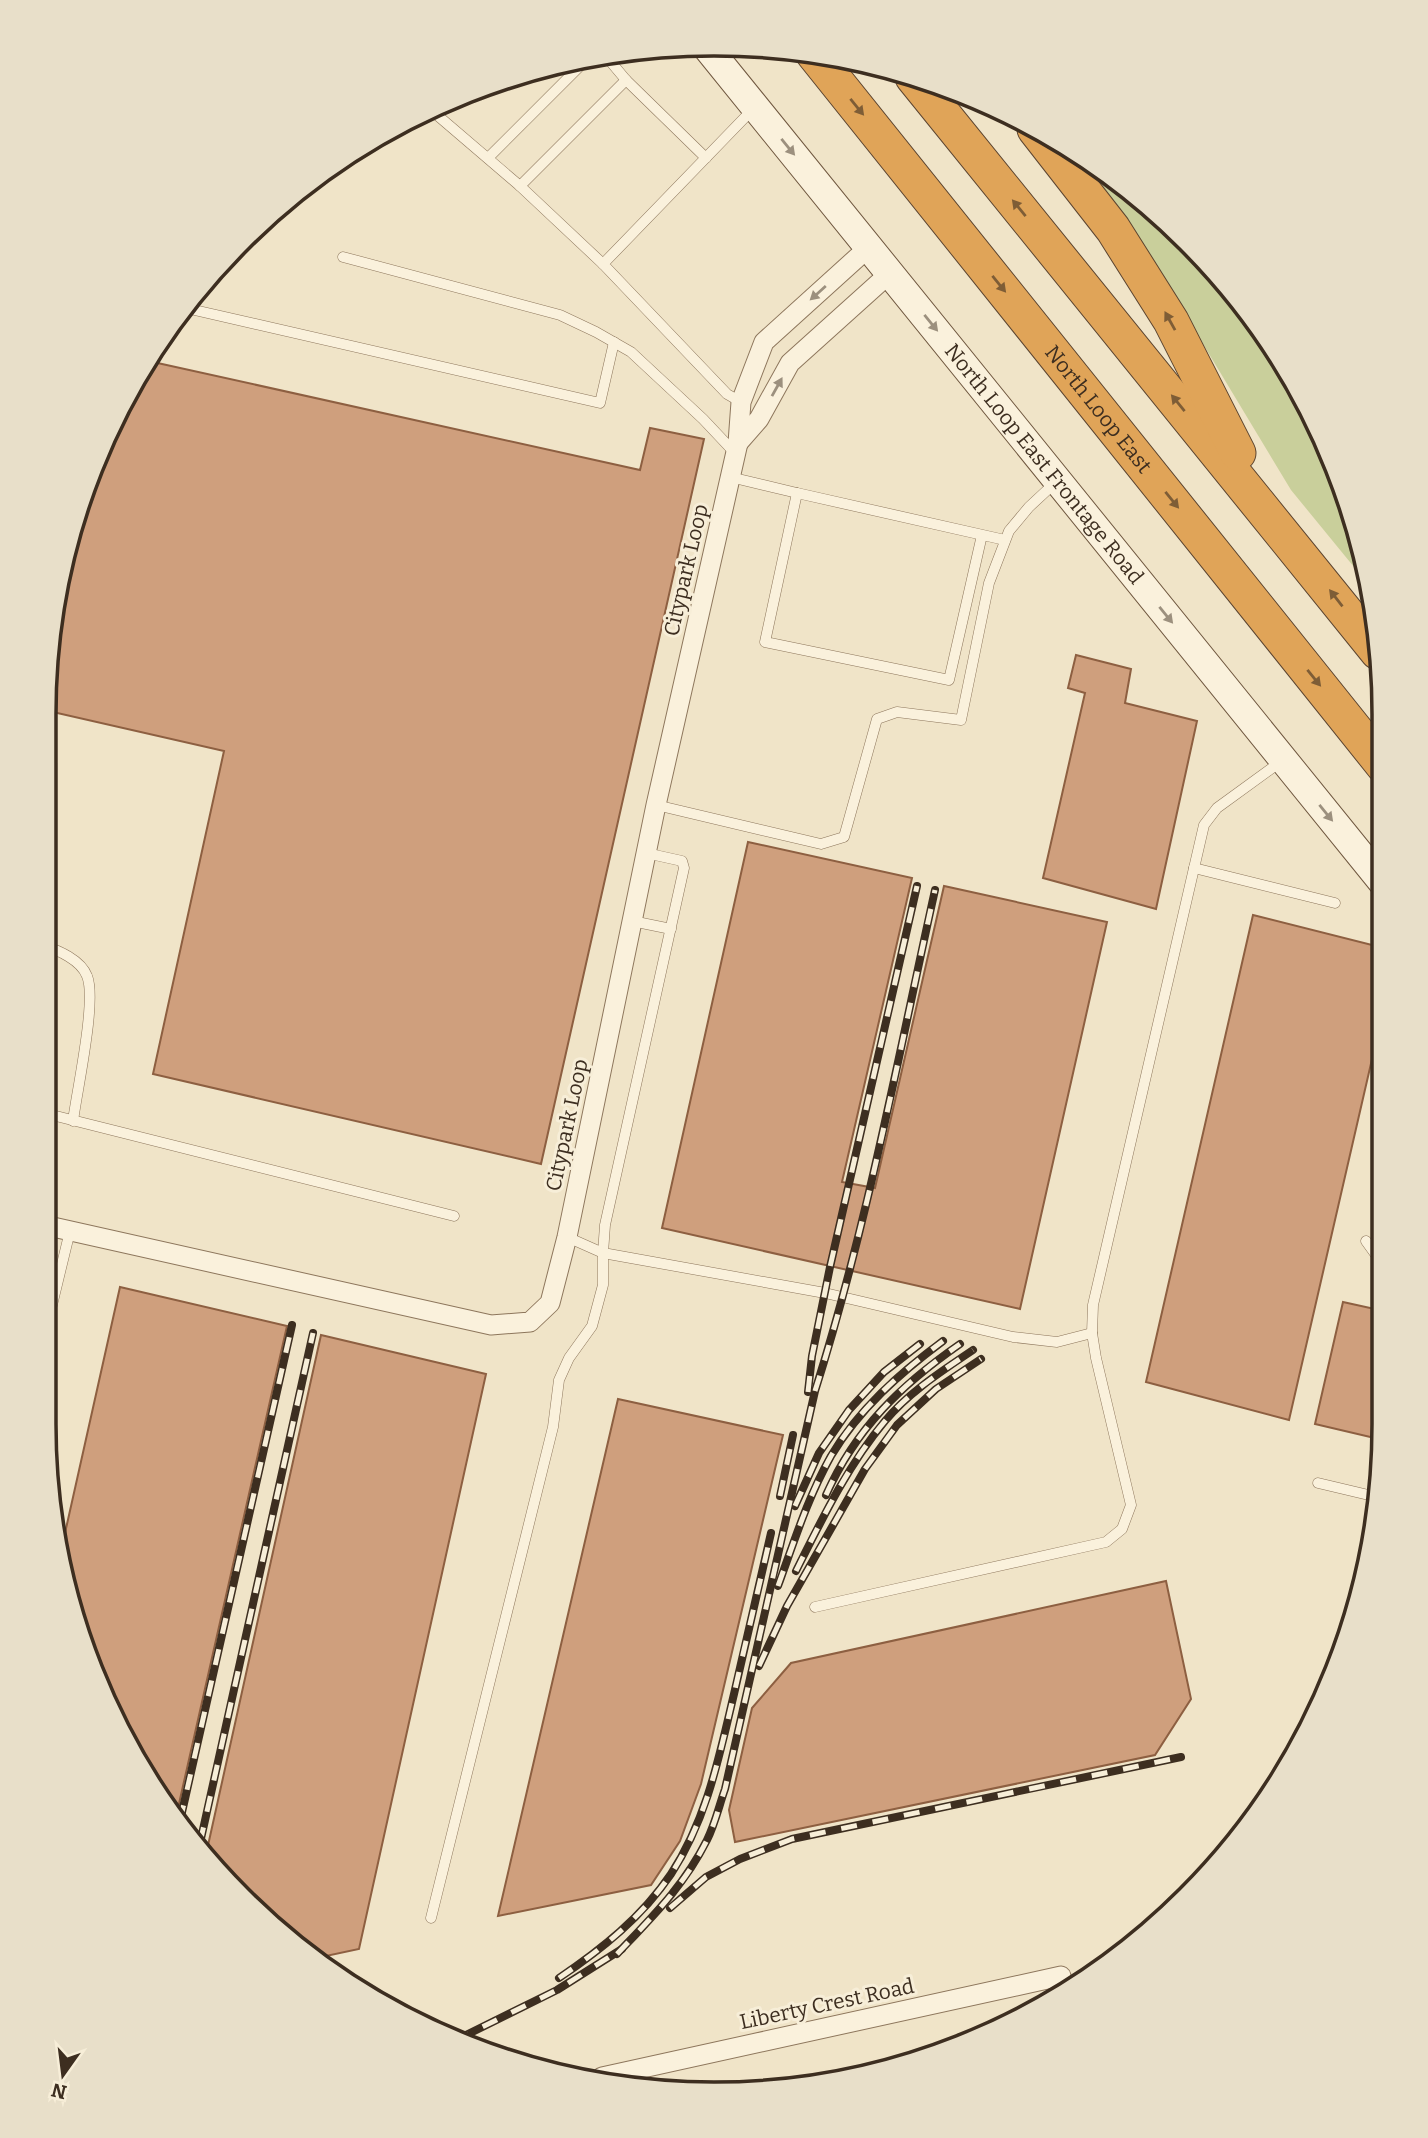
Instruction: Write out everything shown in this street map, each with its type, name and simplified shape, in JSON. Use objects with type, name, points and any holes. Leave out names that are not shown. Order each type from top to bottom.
[{"type":"highway","name":"North Loop East","points":[[824,66],[1372,751]]},
{"type":"highway","points":[[924,90],[1367,638]]},
{"type":"highway","points":[[1050,148],[1113,229],[1171,320],[1268,513]]},
{"type":"main road","name":"North Loop East Frontage Road","points":[[714,56],[1372,869]]},
{"type":"street","name":"Citypark Loop","points":[[56,1228],[491,1325],[530,1322],[550,1303],[567,1237],[656,805],[737,448],[741,402],[764,342],[869,247]]},
{"type":"street","name":"Citypark Loop","points":[[737,448],[759,419],[790,363],[890,273]]},
{"type":"street","name":"Liberty Crest Road","points":[[616,2074],[1062,1976]]},
{"type":"lane","points":[[613,65],[706,158]]},
{"type":"lane","points":[[488,158],[575,71]]},
{"type":"lane","points":[[520,186],[626,80]]},
{"type":"lane","points":[[603,264],[755,107]]},
{"type":"lane","points":[[439,117],[520,186],[603,264],[727,394],[741,402]]},
{"type":"lane","points":[[343,257],[560,315],[631,352],[737,448]]},
{"type":"lane","points":[[194,310],[600,403],[614,342]]},
{"type":"lane","points":[[730,477],[1005,540]]},
{"type":"lane","points":[[656,805],[821,844],[845,837],[877,719],[897,712],[961,720],[989,583],[1005,540],[1029,507],[1057,480]]},
{"type":"lane","points":[[797,493],[765,642],[949,680],[982,535]]},
{"type":"lane","points":[[816,1607],[1106,1542],[1122,1529],[1131,1505],[1096,1358],[1092,1333],[1093,1305],[1204,825],[1217,808],[1283,760]]},
{"type":"lane","points":[[431,1917],[554,1427],[559,1380],[569,1358],[592,1326],[603,1285],[605,1225],[684,868],[682,861],[646,853]]},
{"type":"lane","points":[[1194,868],[1335,903]]},
{"type":"lane","points":[[632,921],[671,929]]},
{"type":"lane","points":[[56,950],[63,952],[87,974],[90,1004],[73,1121]]},
{"type":"lane","points":[[56,1116],[454,1216]]},
{"type":"lane","points":[[56,1287],[69,1231]]},
{"type":"lane","points":[[567,1237],[603,1253],[825,1293],[1013,1336],[1057,1342],[1092,1333]]},
{"type":"lane","points":[[1366,1241],[1372,1249]]},
{"type":"lane","points":[[1318,1483],[1368,1495]]},
{"type":"green space","points":[[1092,175],[1148,219],[1179,249],[1209,280],[1261,348],[1284,385],[1322,462],[1337,502],[1355,569],[1291,490],[1141,241]]},
{"type":"building","points":[[158,363],[640,470],[650,428],[704,439],[541,1164],[153,1074],[224,751],[56,713],[62,628],[78,544],[106,462]]},
{"type":"building","points":[[1076,655],[1131,669],[1125,703],[1197,721],[1156,909],[1043,878],[1085,693],[1068,688]]},
{"type":"building","points":[[748,842],[912,878],[842,1182],[875,1188],[944,886],[1107,922],[1020,1309],[662,1228]]},
{"type":"building","points":[[1253,915],[1372,945],[1372,1059],[1289,1420],[1146,1382]]},
{"type":"building","points":[[120,1287],[287,1326],[178,1806],[144,1753],[106,1676],[78,1594],[65,1531]]},
{"type":"building","points":[[1343,1302],[1372,1308],[1372,1437],[1315,1424]]},
{"type":"building","points":[[321,1335],[486,1374],[359,1949],[327,1956],[280,1919],[208,1845]]},
{"type":"building","points":[[618,1399],[783,1435],[701,1784],[680,1841],[651,1885],[498,1916]]},
{"type":"building","points":[[1166,1581],[1191,1699],[1155,1755],[735,1842],[729,1810],[752,1708],[791,1663]]},
{"type":"railway","points":[[808,1392],[812,1356],[830,1267],[917,886]]},
{"type":"railway","points":[[617,1954],[666,1900],[698,1857],[710,1834],[725,1789],[815,1391],[866,1204],[935,890]]},
{"type":"railway","points":[[182,1811],[292,1325]]},
{"type":"railway","points":[[201,1837],[313,1333]]},
{"type":"railway","points":[[778,1586],[815,1487],[842,1439],[881,1393],[943,1341]]},
{"type":"railway","points":[[795,1506],[819,1453],[849,1410],[884,1372],[920,1344]]},
{"type":"railway","points":[[826,1495],[851,1449],[882,1410],[918,1375],[960,1344]]},
{"type":"railway","points":[[796,1571],[847,1474],[885,1421],[915,1391],[973,1350]]},
{"type":"railway","points":[[759,1666],[787,1606],[865,1469],[897,1425],[936,1389],[981,1359]]},
{"type":"railway","points":[[780,1496],[793,1435]]},
{"type":"railway","points":[[559,1978],[606,1944],[660,1890],[694,1832],[717,1764],[771,1533]]},
{"type":"railway","points":[[670,1908],[706,1877],[740,1859],[792,1839],[1181,1757]]},
{"type":"railway","points":[[468,2034],[557,1990],[622,1949]]}]
